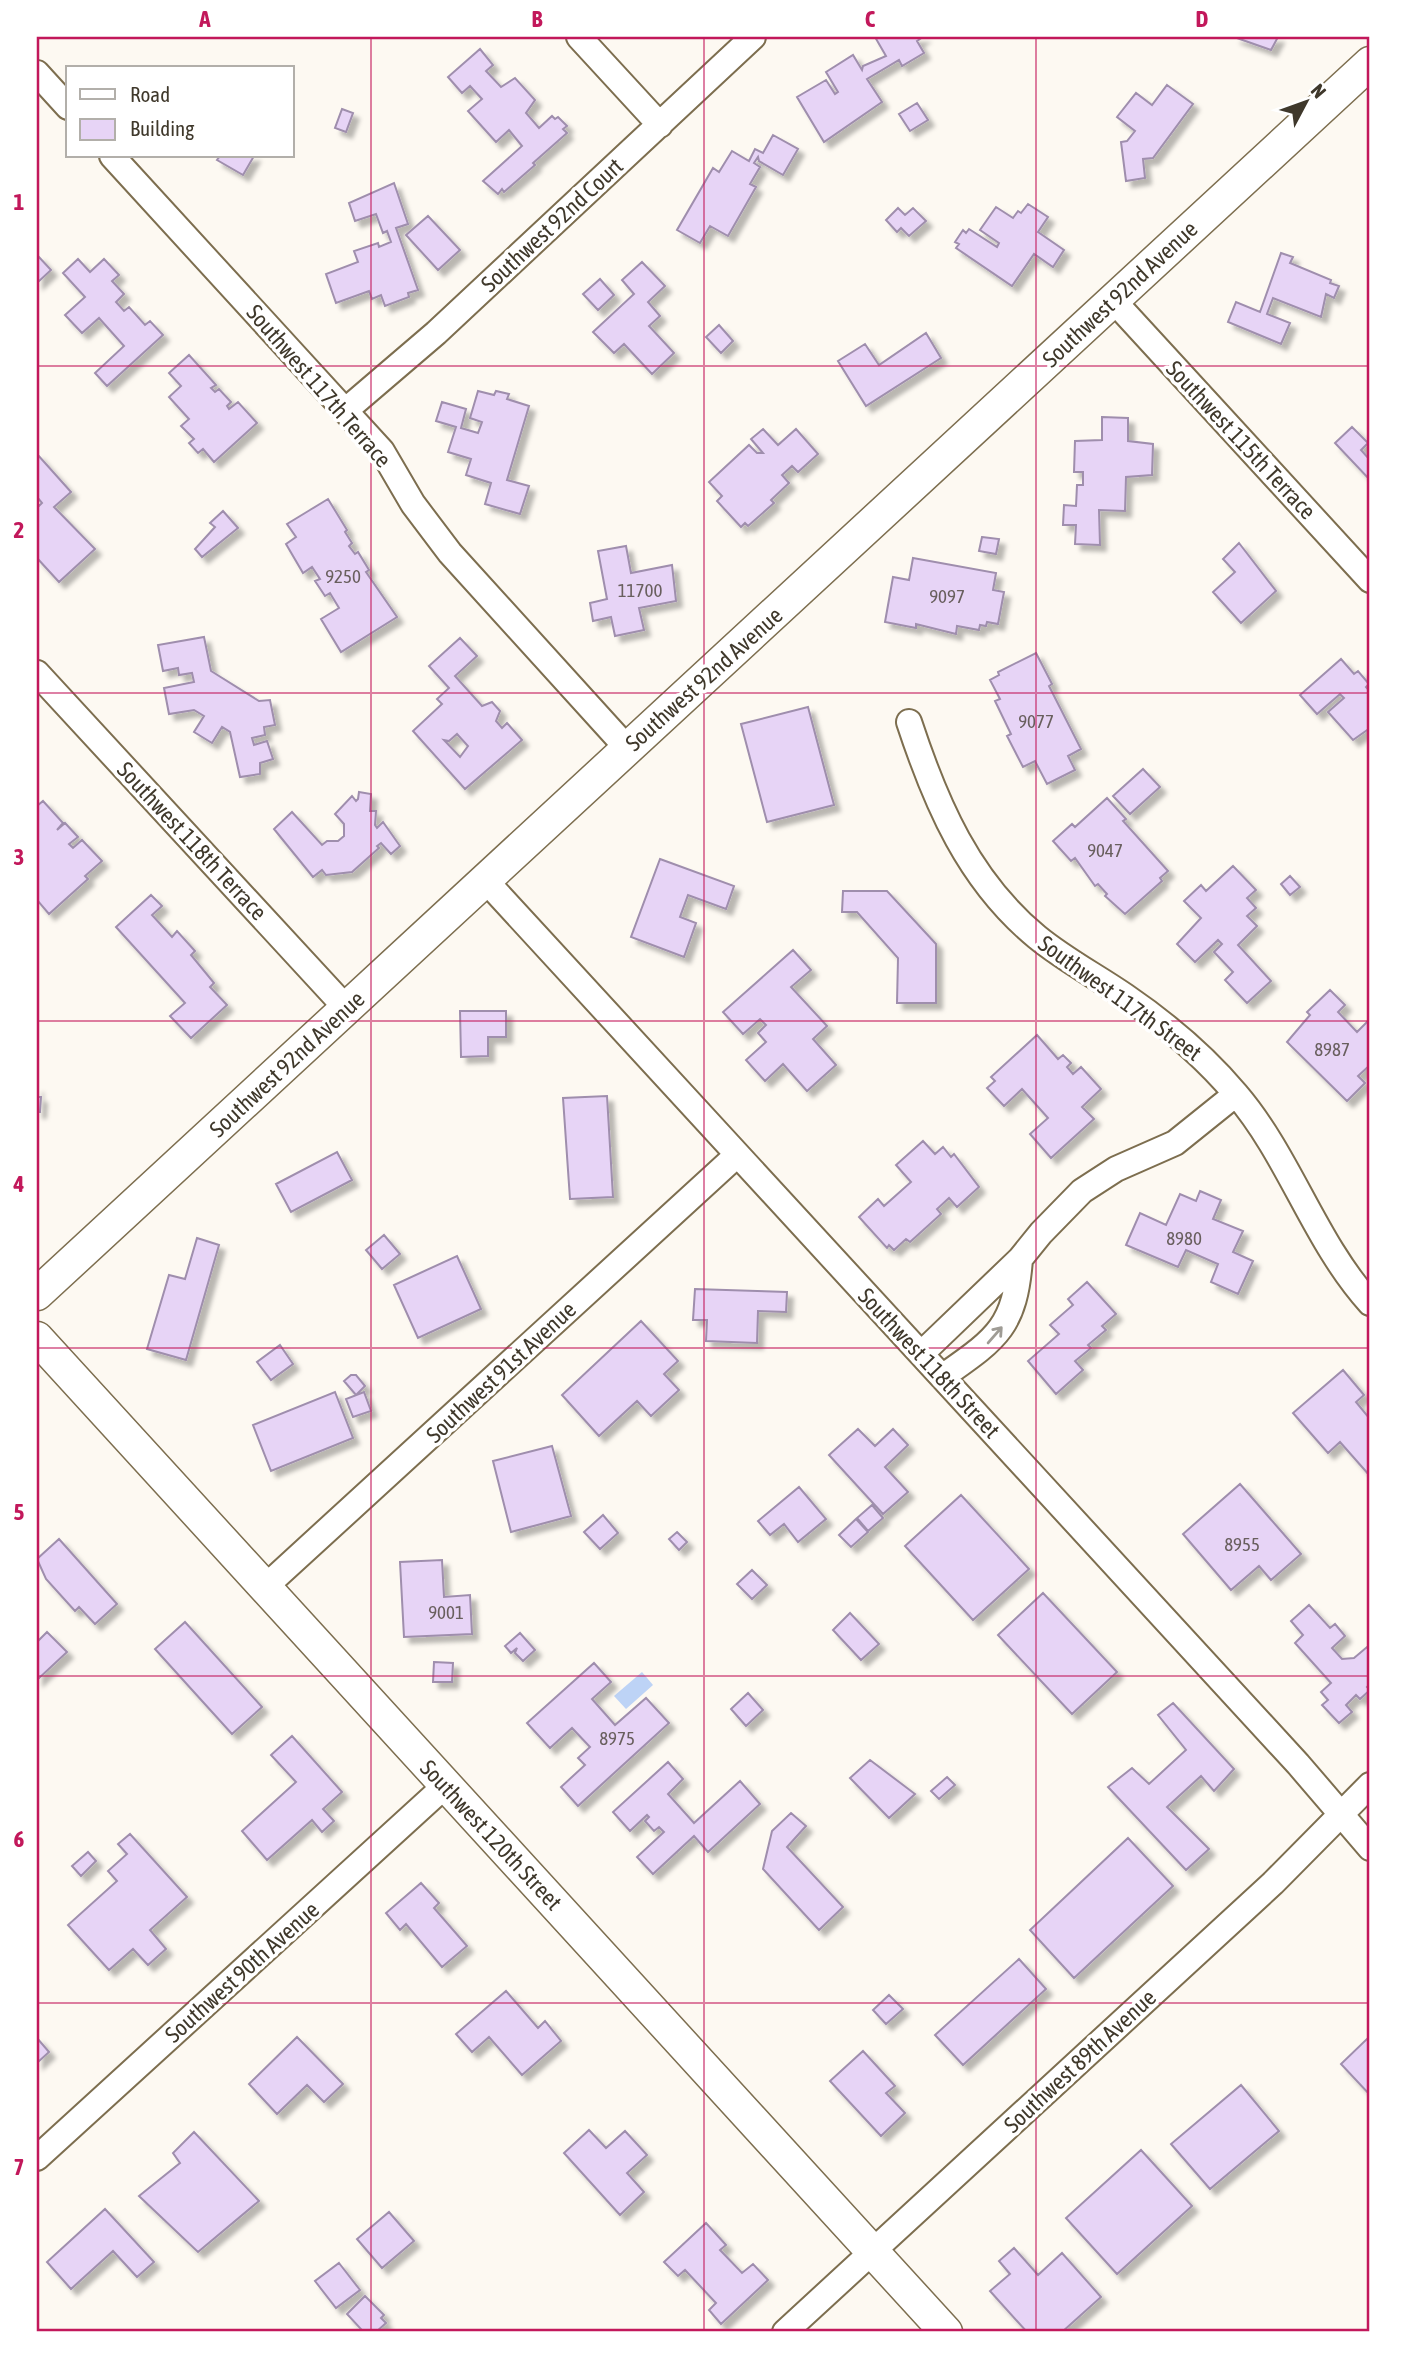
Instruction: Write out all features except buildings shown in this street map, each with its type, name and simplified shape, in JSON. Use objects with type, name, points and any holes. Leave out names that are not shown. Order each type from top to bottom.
[{"type":"street","points":[[579,37],[660,125]]},
{"type":"street","name":"Southwest 92nd Court","points":[[346,410],[417,350],[753,37]]},
{"type":"street","name":"Southwest 92nd Avenue","points":[[37,1294],[627,748],[767,623],[1370,63]]},
{"type":"street","points":[[37,73],[66,105]]},
{"type":"street","name":"Southwest 117th Terrace","points":[[114,158],[382,451],[413,504],[450,553],[627,748]]},
{"type":"street","name":"Southwest 115th Terrace","points":[[1113,300],[1370,580]]},
{"type":"street","name":"Southwest 118th Terrace","points":[[37,673],[347,1009]]},
{"type":"street","name":"Southwest 117th Street","points":[[909,722],[950,829],[989,888],[1035,936],[1125,996],[1204,1059],[1236,1094],[1265,1134],[1342,1267],[1370,1303]]},
{"type":"street","name":"Southwest 118th Street","points":[[485,881],[921,1354],[1370,1848]]},
{"type":"street","points":[[921,1354],[1020,1259],[1082,1191],[1116,1169],[1175,1143],[1236,1094]]},
{"type":"street","name":"Southwest 91st Avenue","points":[[264,1588],[737,1155]]},
{"type":"street","points":[[942,1377],[993,1339],[1004,1325],[1018,1292],[1020,1259]]},
{"type":"street","name":"Southwest 120th Street","points":[[37,1338],[947,2332]]},
{"type":"street","name":"Southwest 89th Avenue","points":[[785,2332],[1273,1882],[1370,1785]]},
{"type":"street","name":"Southwest 90th Avenue","points":[[37,2158],[446,1786]]},
{"type":"water","points":[[642,1672],[653,1685],[626,1709],[614,1696]]}]
